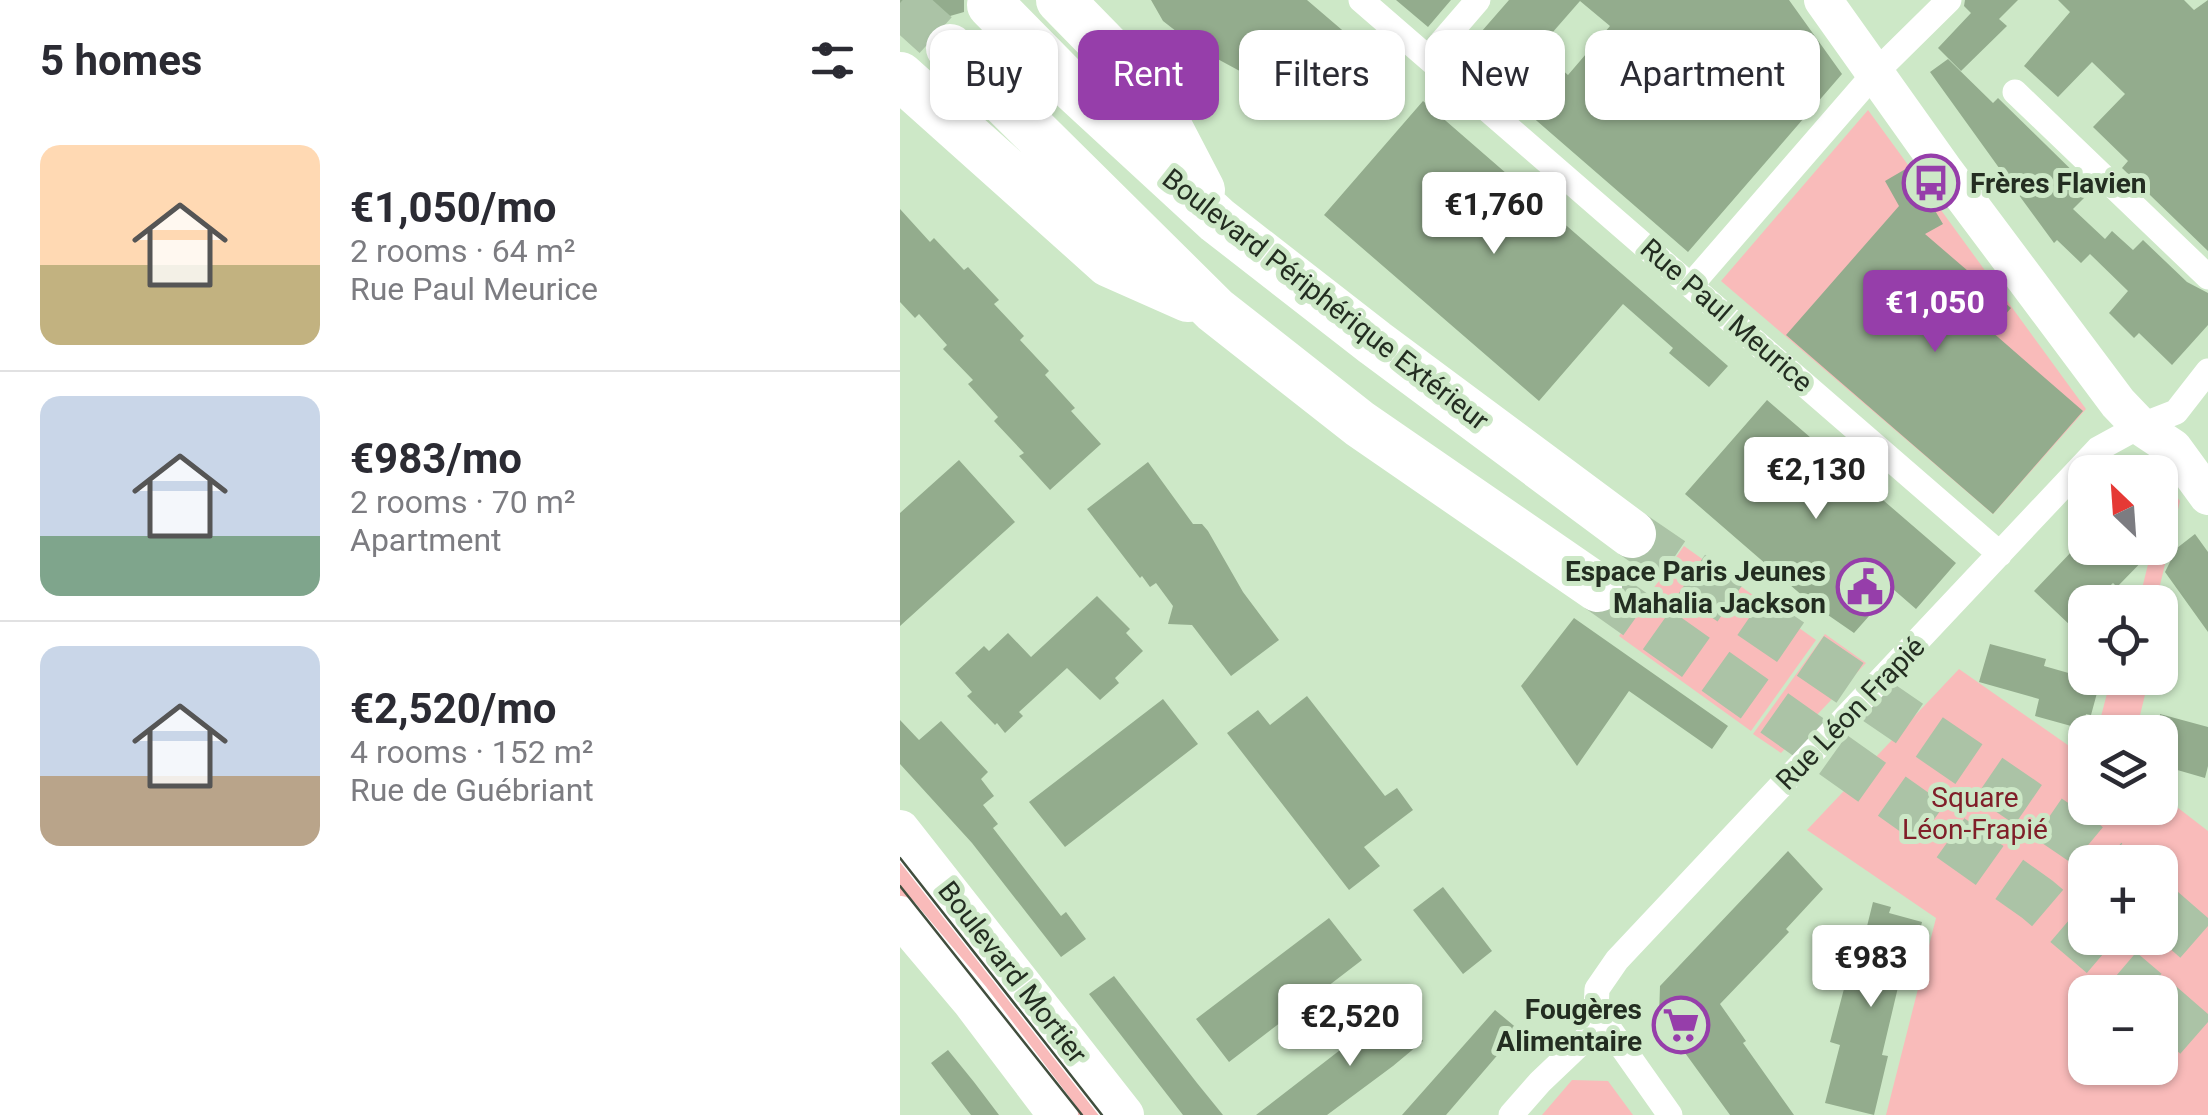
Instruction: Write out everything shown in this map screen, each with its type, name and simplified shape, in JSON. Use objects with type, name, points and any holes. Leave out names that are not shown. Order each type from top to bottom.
[{"type":"highway","points":[[1060,0],[1150,92],[1217,220]]},
{"type":"highway","name":"Boulevard Périphérique Extérieur","points":[[991,5],[1064,80],[1217,220],[1374,344],[1632,534]]},
{"type":"highway","points":[[900,76],[1110,263],[1215,310]]},
{"type":"highway","points":[[1023,120],[1215,310],[1360,424],[1598,588]]},
{"type":"main road","name":"Boulevard Mortier","points":[[900,830],[1124,1115]]},
{"type":"main road","name":"Boulevard Mortier","points":[[900,916],[971,1000],[1058,1115]]},
{"type":"street","name":"Rue Paul Meurice","points":[[1361,0],[1425,55]]},
{"type":"street","points":[[1452,30],[1478,0]]},
{"type":"street","points":[[1823,0],[2118,403],[2140,426],[2173,448],[2208,496]]},
{"type":"street","points":[[1691,285],[1874,74],[1948,0]]},
{"type":"street","points":[[2015,92],[2208,277]]},
{"type":"street","name":"Rue Paul Meurice","points":[[1500,120],[2000,554]]},
{"type":"street","name":"Rue Léon Frapié","points":[[1602,1023],[1595,1004],[1598,989],[1617,960],[2098,449],[2176,412],[2208,371]]},
{"type":"street","points":[[1511,1115],[1602,1023],[1670,1115]]},
{"type":"green space","points":[[1868,110],[2086,409],[1993,514],[1721,281]]},
{"type":"green space","points":[[1684,546],[1816,640],[1751,731],[1619,636]]},
{"type":"green space","points":[[2148,565],[2165,565],[2160,585],[2143,585]]},
{"type":"green space","points":[[1825,634],[1866,663],[1781,753],[1753,734]]},
{"type":"green space","name":"Square Léon-Frapié","points":[[1959,669],[2068,745],[2068,825],[2178,825],[2178,808],[2208,831],[2208,1115],[1886,1115],[1936,918],[1807,830]]},
{"type":"green space","points":[[2107,695],[2145,695],[2140,715],[2101,715]]},
{"type":"green space","points":[[900,846],[1111,1115],[1072,1115],[900,897]]},
{"type":"green space","points":[[1572,1080],[1608,1081],[1633,1115],[1542,1115]]},
{"type":"building","points":[[900,0],[964,0],[964,12],[936,20],[900,12]]},
{"type":"building","points":[[1151,0],[1307,0],[1342,30],[1239,30],[1239,71],[1219,60],[1219,30],[1175,30],[1163,21]]},
{"type":"building","points":[[1396,0],[1451,0],[1428,27]]},
{"type":"building","points":[[1509,0],[1789,0],[1810,30],[1607,30],[1610,26],[1580,1],[1555,30],[1483,30]]},
{"type":"building","points":[[1965,0],[2018,0],[1999,19],[2007,26],[1961,71],[1938,48],[1971,13],[1964,6]]},
{"type":"building","points":[[2058,0],[2184,0],[2194,10],[2208,0],[2208,251],[2122,168],[2128,161],[2093,127],[2125,94],[2092,62],[2058,97],[2024,66],[2070,12]]},
{"type":"building","points":[[1820,43],[1842,74],[1820,99]]},
{"type":"building","points":[[1585,55],[1585,120],[1802,120],[1688,252],[1536,120],[1565,120],[1565,72],[1568,75]]},
{"type":"building","points":[[1948,59],[1993,103],[1998,98],[2092,190],[2073,209],[2105,239],[2112,231],[2133,250],[2143,240],[2187,282],[2208,293],[2208,325],[2172,365],[2139,333],[2134,338],[2109,313],[2128,291],[2090,254],[2081,263],[2057,240],[2054,243],[2002,172],[1930,72]]},
{"type":"building","points":[[1423,101],[1425,120],[1445,120],[1728,366],[1709,387],[1669,353],[1673,348],[1623,304],[1539,401],[1324,215]]},
{"type":"building","points":[[1909,167],[1943,224],[1925,234],[2011,308],[1991,331],[2083,411],[1993,514],[1786,335],[1899,206],[1885,181]]},
{"type":"building","points":[[900,209],[930,242],[934,238],[999,300],[994,304],[1024,336],[1020,340],[1049,371],[1045,375],[1101,444],[1050,490],[1019,456],[1024,453],[994,421],[998,417],[968,384],[973,380],[943,349],[947,345],[919,314],[915,318],[900,302]]},
{"type":"building","points":[[1767,400],[1956,563],[1916,609],[1893,589],[1854,633],[1812,604],[1685,494]]},
{"type":"building","points":[[959,460],[1015,522],[900,626],[900,513]]},
{"type":"building","points":[[1148,462],[1193,524],[1202,524],[1208,531],[1243,592],[1279,640],[1231,676],[1192,625],[1168,624],[1173,606],[1156,583],[1150,587],[1140,578],[1087,509]]},
{"type":"building","points":[[2195,534],[2208,552],[2208,632],[2165,572],[2168,565],[2178,565],[2178,547]]},
{"type":"building","points":[[2068,555],[2068,565],[2138,565],[2119,585],[2068,585],[2068,623],[2034,591]]},
{"type":"building","points":[[1097,596],[1130,629],[1126,633],[1143,651],[1115,678],[1119,683],[1100,700],[1067,668],[1019,712],[1023,716],[1005,733],[967,696],[972,692],[955,673],[984,646],[989,651],[1008,633],[1031,657]]},
{"type":"building","points":[[1574,618],[1728,726],[1712,749],[1629,691],[1577,766],[1521,686]]},
{"type":"building","points":[[1990,644],[2046,659],[2044,666],[2068,673],[2068,695],[2096,695],[2091,715],[2068,715],[2068,725],[2035,716],[2039,699],[1979,682]]},
{"type":"building","points":[[1307,696],[1385,796],[1397,788],[1413,810],[1364,847],[1380,866],[1349,890],[1227,733],[1258,710],[1270,725]]},
{"type":"building","points":[[1163,699],[1198,744],[1065,847],[1029,802]]},
{"type":"building","points":[[2178,719],[2208,727],[2205,778],[2178,770]]},
{"type":"building","points":[[900,720],[919,740],[941,721],[988,772],[981,779],[994,796],[983,805],[998,824],[993,828],[1061,916],[1066,912],[1086,939],[1061,957],[972,843],[900,764]]},
{"type":"building","points":[[1788,851],[1823,889],[1786,929],[1789,932],[1720,1004],[1794,1115],[1730,1115],[1659,1017],[1660,986]]},
{"type":"building","points":[[1443,887],[1492,951],[1463,974],[1413,910]]},
{"type":"building","points":[[1873,902],[1891,907],[1889,913],[1922,922],[1906,985],[1899,983],[1882,1055],[1888,1056],[1874,1115],[1825,1103],[1840,1045],[1830,1042],[1845,985],[1852,987]]},
{"type":"building","points":[[1329,918],[1362,960],[1229,1062],[1196,1019]]},
{"type":"building","points":[[1114,976],[1223,1115],[1183,1115],[1089,994]]},
{"type":"building","points":[[1397,1006],[1423,1041],[1393,1066],[1327,1115],[1256,1115]]},
{"type":"building","points":[[1495,1010],[1519,1030],[1446,1115],[1402,1115]]},
{"type":"building","points":[[948,1050],[999,1115],[971,1115],[931,1063]]},
{"type":"tunnel","points":[[900,3],[930,30]]},
{"type":"tunnel","points":[[1632,534],[2087,845]]},
{"type":"tunnel","points":[[1598,588],[2037,899],[2126,975]]},
{"type":"tunnel","points":[[2178,924],[2208,950]]},
{"type":"tunnel","points":[[2178,1020],[2208,1046]]},
{"type":"tram line","points":[[900,858],[1102,1115]]},
{"type":"tram line","points":[[900,886],[1082,1115]]},
{"type":"place","name":"Frères Flavien","points":[[1931,183]]},
{"type":"place","name":"Espace Paris Jeunes Mahalia Jackson","points":[[1865,587]]},
{"type":"place","name":"Fougères Alimentaire","points":[[1681,1025]]}]
